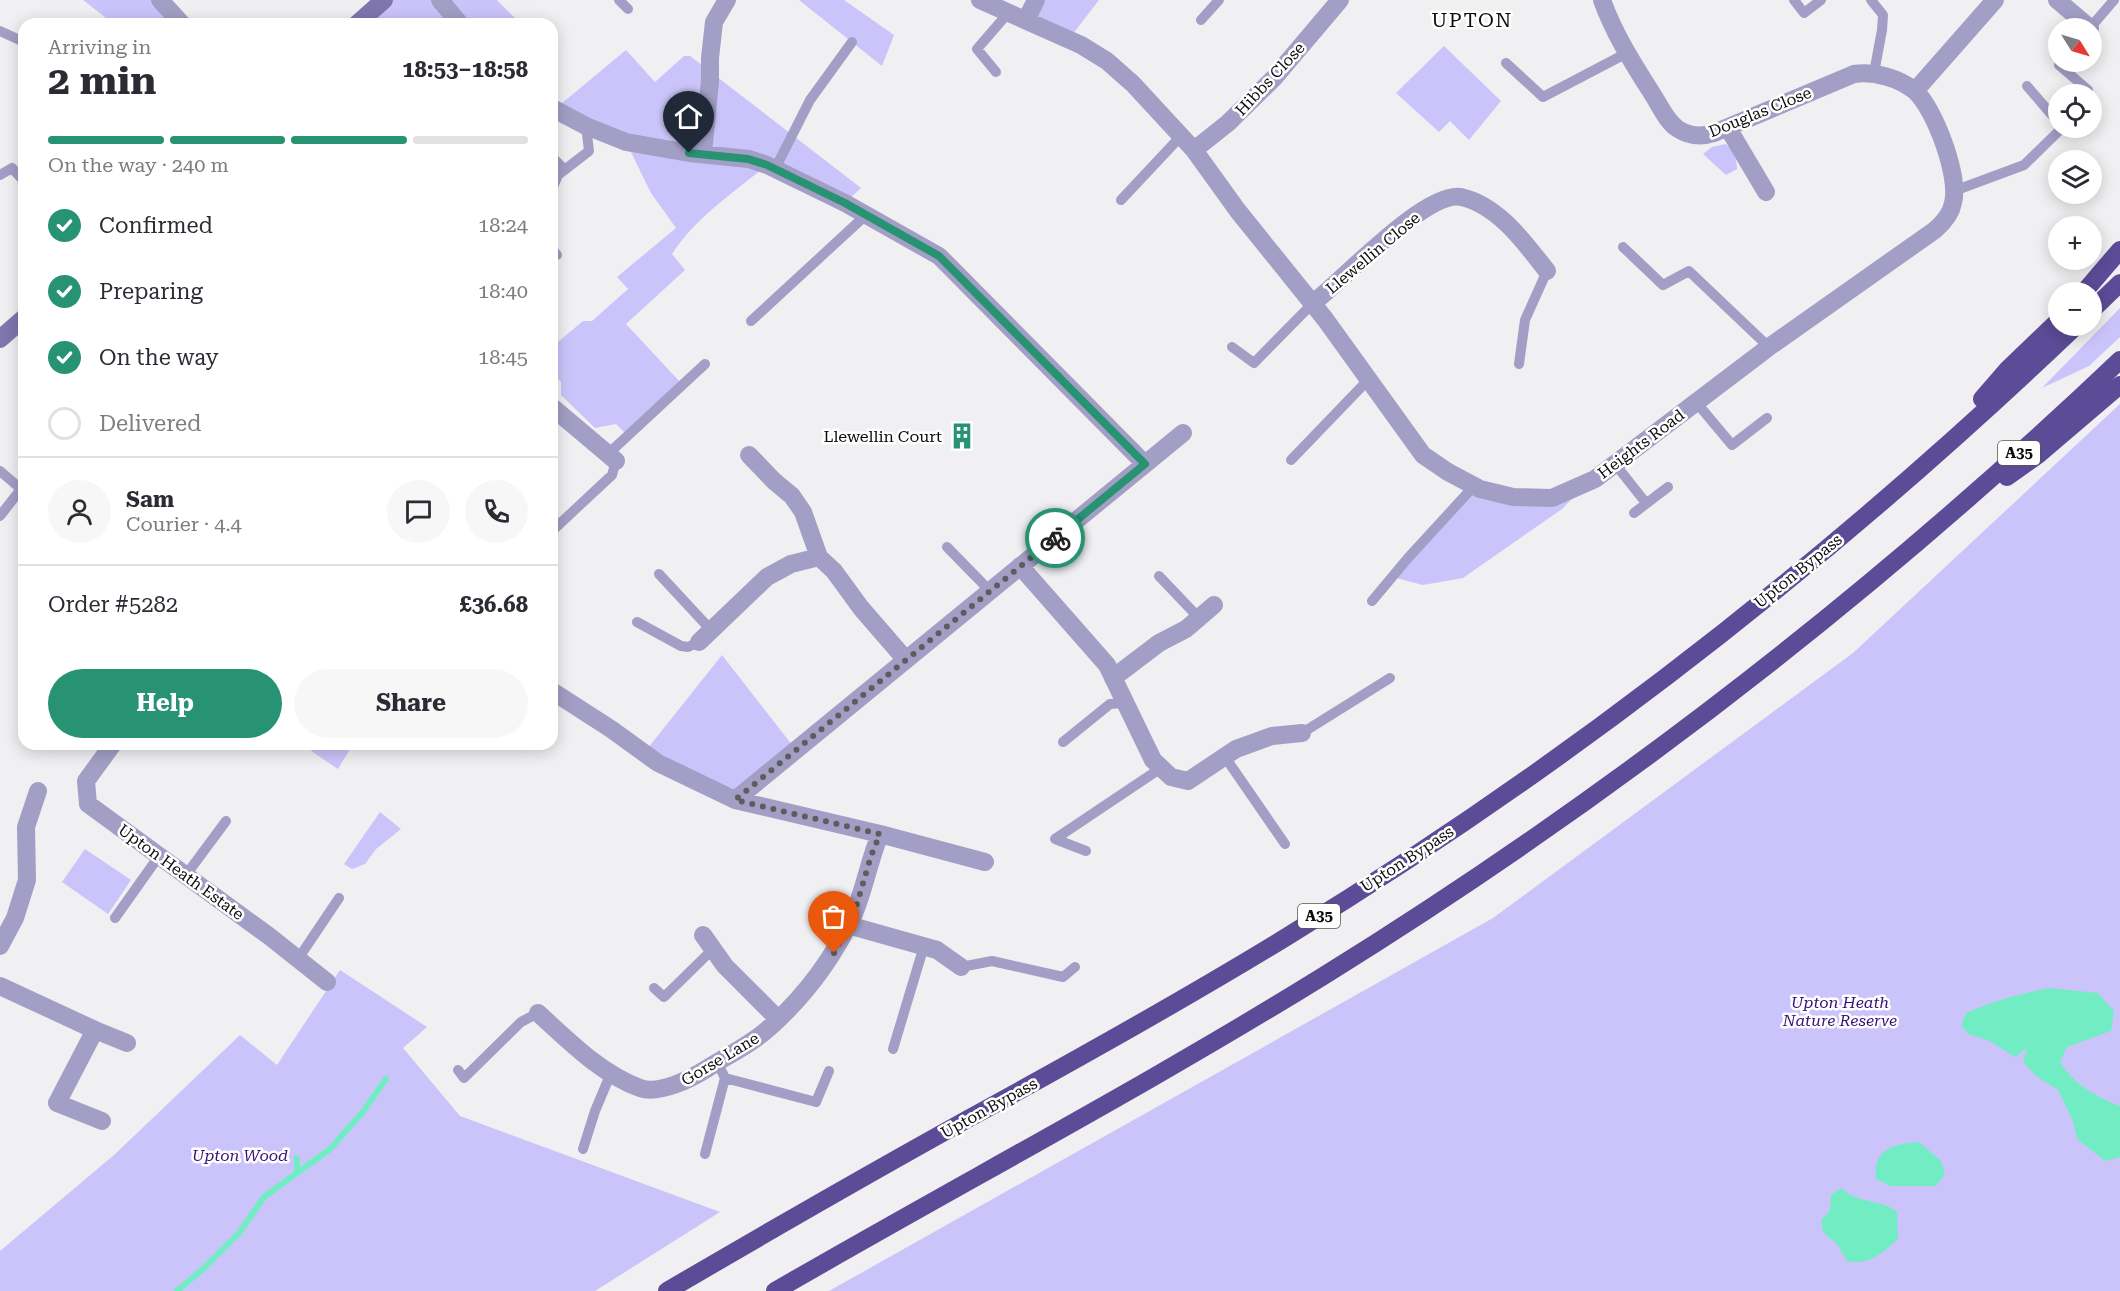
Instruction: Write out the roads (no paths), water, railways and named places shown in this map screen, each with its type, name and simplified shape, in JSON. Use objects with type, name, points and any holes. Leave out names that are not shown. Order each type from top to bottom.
[{"type":"highway","points":[[2093,282],[2120,250]]},
{"type":"highway","points":[[2102,300],[2120,283]]},
{"type":"highway","name":"A35","points":[[1922,468],[2008,369],[2048,331]]},
{"type":"highway","name":"Upton Bypass","points":[[667,1291],[803,1212],[1087,1055],[1290,935],[1521,782],[1676,668],[1782,584],[1922,468],[2065,336]]},
{"type":"highway","name":"A35","points":[[775,1291],[1202,1049],[1327,974],[1465,884],[1639,764],[1813,628],[1916,543],[2063,414],[2120,360]]},
{"type":"highway","name":"A35","points":[[1916,543],[2038,455],[2120,385]]},
{"type":"main road","points":[[364,18],[384,0]]},
{"type":"main road","points":[[0,339],[18,326]]},
{"type":"street","points":[[160,0],[176,18]]},
{"type":"street","points":[[440,0],[455,18]]},
{"type":"street","points":[[703,153],[714,22],[727,0]]},
{"type":"street","name":"Heights Road","points":[[980,0],[1081,45],[1107,61],[1133,84],[1194,150],[1238,211],[1313,303],[1423,454],[1448,472],[1480,489],[1513,497],[1552,498],[1595,479],[1769,347],[1935,230],[1942,223],[1953,203],[1954,190]]},
{"type":"street","points":[[1026,20],[1036,0]]},
{"type":"street","name":"Hibbs Close","points":[[1194,150],[1228,123],[1274,78],[1340,0]]},
{"type":"street","name":"Douglas Close","points":[[1602,0],[1627,53],[1665,115],[1679,130],[1692,135],[1706,136],[1728,128],[1845,77],[1864,72],[1891,78],[1915,91]]},
{"type":"street","points":[[1954,190],[1952,174],[1937,128],[1928,109],[1915,91],[1995,0]]},
{"type":"street","points":[[2058,0],[2079,18]]},
{"type":"street","points":[[558,111],[586,126],[626,141],[689,153],[748,159],[775,169],[867,215],[939,256],[1145,464]]},
{"type":"street","points":[[1728,128],[1766,192]]},
{"type":"street","name":"Llewellin Close","points":[[1313,303],[1384,239],[1422,211],[1440,201],[1458,196],[1473,201],[1497,217],[1517,235],[1547,271]]},
{"type":"street","points":[[558,412],[612,457]]},
{"type":"street","points":[[735,800],[1183,433]]},
{"type":"street","points":[[749,454],[774,481],[792,496],[803,512],[819,557],[834,571],[861,608],[906,660]]},
{"type":"street","points":[[705,636],[767,577],[791,564],[819,557]]},
{"type":"street","points":[[1020,566],[1110,672],[1153,760],[1171,777],[1188,781],[1236,749],[1272,736],[1302,733]]},
{"type":"street","points":[[1110,672],[1186,629],[1214,605]]},
{"type":"street","points":[[558,695],[658,763],[735,800],[880,834],[985,862]]},
{"type":"street","name":"Upton Heath Estate","points":[[109,750],[86,781],[88,804],[327,982]]},
{"type":"street","points":[[0,946],[15,918],[27,880],[26,827],[38,791]]},
{"type":"street","name":"Gorse Lane","points":[[538,1014],[584,1055],[643,1090],[671,1087],[721,1070],[768,1030],[807,988],[834,953],[854,914],[880,834]]},
{"type":"street","points":[[848,925],[937,950],[961,967]]},
{"type":"street","name":"Gorse Lane","points":[[708,942],[725,966],[778,1019]]},
{"type":"street","points":[[0,986],[127,1043]]},
{"type":"street","points":[[95,1030],[57,1103],[102,1121]]},
{"type":"lane","points":[[619,0],[628,9]]},
{"type":"lane","points":[[1201,20],[1219,0]]},
{"type":"lane","points":[[1794,0],[1804,13],[1821,0]]},
{"type":"lane","points":[[1871,0],[1883,15],[1874,73]]},
{"type":"lane","points":[[2099,18],[2114,0]]},
{"type":"lane","points":[[996,72],[977,49],[1009,12]]},
{"type":"lane","points":[[0,31],[18,39]]},
{"type":"lane","points":[[775,169],[810,100],[852,42]]},
{"type":"lane","points":[[1506,63],[1544,98],[1627,53]]},
{"type":"lane","points":[[2067,72],[2081,84]]},
{"type":"lane","points":[[2027,86],[2048,110]]},
{"type":"lane","points":[[558,176],[589,151],[586,126]]},
{"type":"lane","points":[[1121,200],[1181,136]]},
{"type":"lane","points":[[1954,190],[2024,165],[2052,138]]},
{"type":"lane","points":[[558,163],[565,170]]},
{"type":"lane","points":[[0,175],[12,168],[18,174]]},
{"type":"lane","points":[[751,321],[867,215]]},
{"type":"lane","points":[[1623,246],[1662,285],[1689,271],[1769,347]]},
{"type":"lane","points":[[1519,364],[1525,320],[1547,271]]},
{"type":"lane","points":[[1232,347],[1254,363],[1313,303]]},
{"type":"lane","points":[[558,525],[612,475],[612,457],[705,364]]},
{"type":"lane","points":[[1291,460],[1369,379]]},
{"type":"lane","points":[[1696,402],[1732,445],[1767,418]]},
{"type":"lane","points":[[1615,464],[1646,503]]},
{"type":"lane","points":[[0,471],[18,486]]},
{"type":"lane","points":[[1372,601],[1407,558],[1474,486]]},
{"type":"lane","points":[[1634,513],[1668,487]]},
{"type":"lane","points":[[0,516],[18,493]]},
{"type":"lane","points":[[947,547],[990,591]]},
{"type":"lane","points":[[637,621],[681,646],[688,647],[705,636],[659,574]]},
{"type":"lane","points":[[1159,576],[1199,618]]},
{"type":"lane","points":[[1302,733],[1390,678]]},
{"type":"lane","points":[[1064,742],[1110,704],[1124,703]]},
{"type":"lane","points":[[1226,757],[1285,844]]},
{"type":"lane","points":[[1086,851],[1055,839],[1161,768]]},
{"type":"lane","points":[[186,875],[226,821]]},
{"type":"lane","points":[[116,918],[159,856]]},
{"type":"lane","points":[[298,959],[339,898]]},
{"type":"lane","points":[[654,988],[664,997],[708,942]]},
{"type":"lane","points":[[893,1049],[924,946]]},
{"type":"lane","points":[[961,967],[992,961],[1063,977],[1075,967]]},
{"type":"lane","points":[[458,1070],[464,1078],[521,1022],[538,1014]]},
{"type":"lane","points":[[705,1154],[721,1070],[816,1102],[829,1071]]},
{"type":"lane","points":[[583,1149],[595,1111],[611,1073]]},
{"type":"waterway","points":[[177,1291],[240,1232],[264,1197],[330,1149],[362,1113],[386,1079]]},
{"type":"waterway","points":[[297,1158],[297,1173]]},
{"type":"place","name":"Llewellin Court","points":[[962,436]]},
{"type":"district","name":"UPTON","points":[[1472,20]]},
{"type":"park label","name":"Upton Heath Nature Reserve","points":[[1840,1011]]},
{"type":"park label","name":"Upton Wood","points":[[240,1155]]}]
